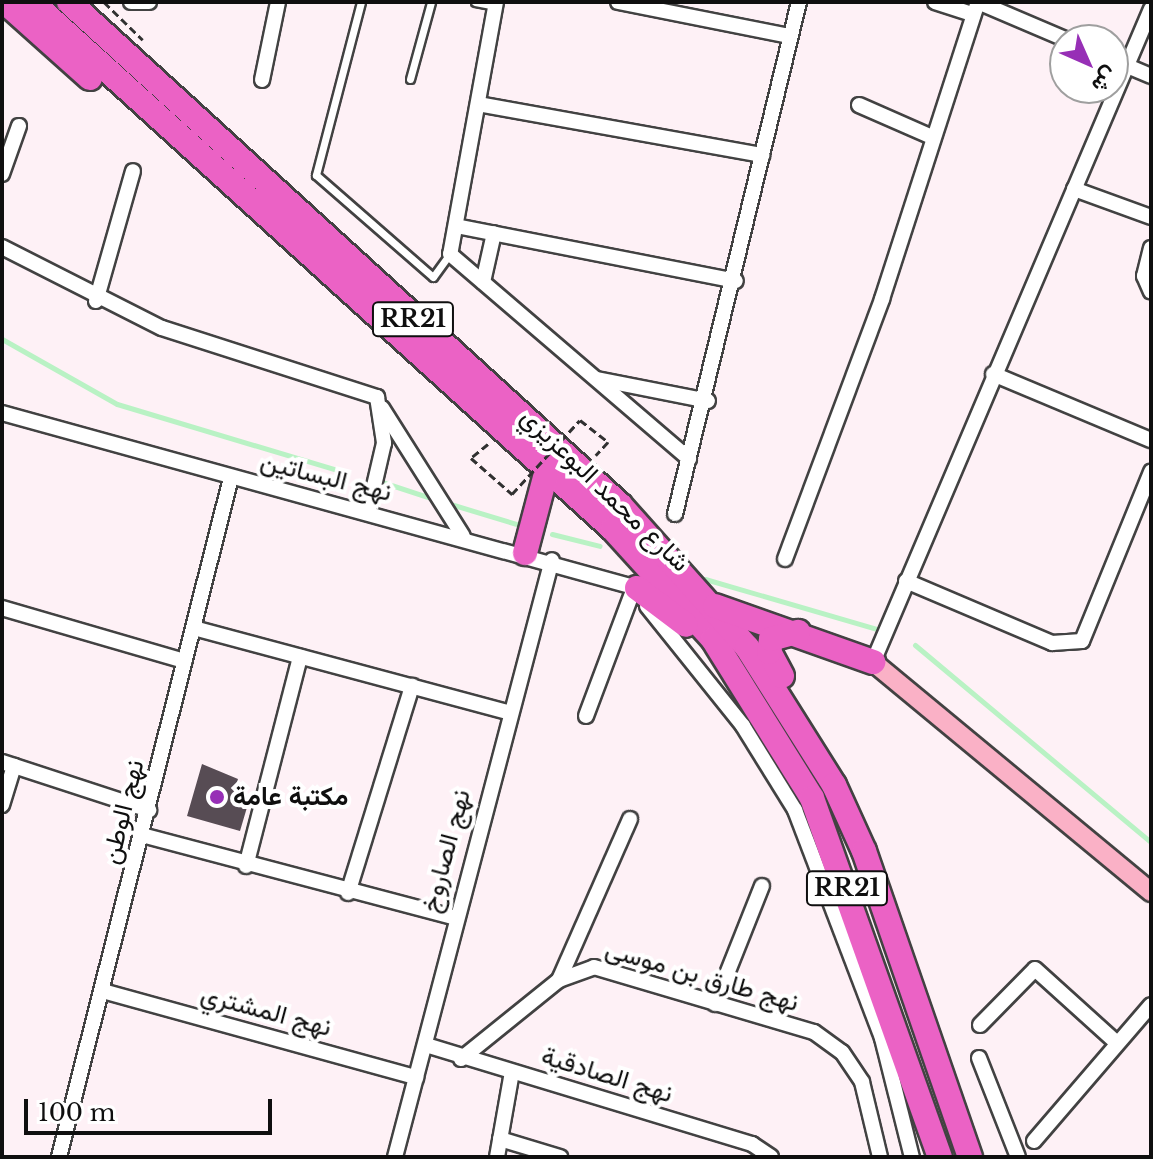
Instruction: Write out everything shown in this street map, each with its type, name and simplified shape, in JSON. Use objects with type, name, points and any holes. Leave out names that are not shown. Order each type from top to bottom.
[{"type":"highway","name":"RR21","points":[[5,2],[190,164],[257,196]]},
{"type":"highway","name":"شارع محمد البوعزيزي","points":[[32,2],[620,505],[715,606],[834,785],[888,914],[970,1157]]},
{"type":"highway","name":"شارع محمد البوعزيزي","points":[[69,2],[257,196],[681,601],[748,687],[812,798],[940,1157]]},
{"type":"highway","name":"RR21","points":[[91,2],[222,130],[257,196]]},
{"type":"highway","points":[[525,553],[547,470]]},
{"type":"highway","points":[[633,588],[748,687]]},
{"type":"highway","points":[[715,606],[798,632],[873,662]]},
{"type":"highway","points":[[798,632],[777,634],[769,652],[834,785]]},
{"type":"street","points":[[131,2],[149,2]]},
{"type":"street","points":[[262,80],[278,2]]},
{"type":"street","points":[[618,2],[789,36]]},
{"type":"street","points":[[675,514],[708,401],[799,2]]},
{"type":"street","points":[[935,2],[976,6],[1049,33]]},
{"type":"street","points":[[495,4],[450,254],[689,459]]},
{"type":"street","points":[[785,559],[882,299],[976,6]]},
{"type":"street","points":[[1129,64],[1151,9]]},
{"type":"street","points":[[1129,66],[1151,76]]},
{"type":"street","points":[[478,104],[762,155]]},
{"type":"street","points":[[1111,104],[993,374],[873,662],[1151,892]]},
{"type":"street","points":[[859,105],[932,137]]},
{"type":"street","points":[[2,174],[19,126]]},
{"type":"street","points":[[96,301],[133,171]]},
{"type":"street","points":[[1074,189],[1151,217]]},
{"type":"street","points":[[456,226],[736,281]]},
{"type":"street","points":[[483,282],[494,233]]},
{"type":"street","points":[[2,247],[96,301],[210,346],[364,390],[379,403],[463,536]]},
{"type":"street","points":[[1151,248],[1144,276],[1151,292]]},
{"type":"street","points":[[993,374],[1151,440]]},
{"type":"street","points":[[597,378],[708,401]]},
{"type":"street","points":[[368,512],[384,443],[379,403]]},
{"type":"street","name":"نهج البساتين","points":[[2,413],[231,478],[552,560],[633,588]]},
{"type":"street","points":[[906,581],[1052,643],[1082,641],[1151,472]]},
{"type":"street","name":"نهج الوطن","points":[[59,1157],[231,478]]},
{"type":"street","name":"نهج الصاروخ","points":[[395,1157],[426,1045],[453,917],[552,560]]},
{"type":"street","points":[[586,716],[633,588]]},
{"type":"street","points":[[633,588],[743,726],[795,810],[882,1038],[912,1157]]},
{"type":"street","points":[[2,608],[184,661]]},
{"type":"street","points":[[194,628],[508,712]]},
{"type":"street","points":[[246,866],[300,657]]},
{"type":"street","points":[[348,893],[412,686]]},
{"type":"street","points":[[2,805],[8,764],[149,810]]},
{"type":"street","points":[[559,980],[630,819]]},
{"type":"street","points":[[142,835],[348,893],[453,917]]},
{"type":"street","points":[[715,1004],[762,886]]},
{"type":"street","name":"نهج طارق بن موسى","points":[[461,1059],[559,980],[594,967],[814,1032],[842,1052],[862,1082],[880,1157]]},
{"type":"street","points":[[980,1025],[1035,969],[1117,1043]]},
{"type":"street","name":"نهج المشتري","points":[[103,991],[416,1077]]},
{"type":"street","points":[[1034,1141],[1151,1005]]},
{"type":"street","name":"نهج الصادقية","points":[[426,1045],[461,1059],[752,1144],[771,1157]]},
{"type":"street","points":[[979,1058],[1018,1157]]},
{"type":"street","points":[[497,1157],[512,1072]]},
{"type":"street","points":[[500,1139],[560,1157]]},
{"type":"lane","points":[[361,2],[316,175],[433,277],[450,254]]},
{"type":"lane","points":[[410,79],[431,2]]},
{"type":"lane","points":[[475,2],[495,4]]},
{"type":"path","points":[[499,453],[489,443],[471,458],[512,494],[580,420],[608,442],[591,461]]},
{"type":"path","points":[[521,474],[542,494]]},
{"type":"building","name":"مكتبة عامة","points":[[202,764],[238,779],[235,789],[248,804],[240,831],[187,816]]},
{"type":"waterway","points":[[2,339],[117,404],[340,471]]},
{"type":"waterway","points":[[379,481],[434,499]]},
{"type":"waterway","points":[[447,503],[523,526]]},
{"type":"waterway","points":[[552,534],[600,546]]},
{"type":"waterway","points":[[705,579],[880,630]]},
{"type":"waterway","points":[[915,645],[1151,842]]},
{"type":"place","name":"مكتبة عامة","points":[[217,797]]}]
